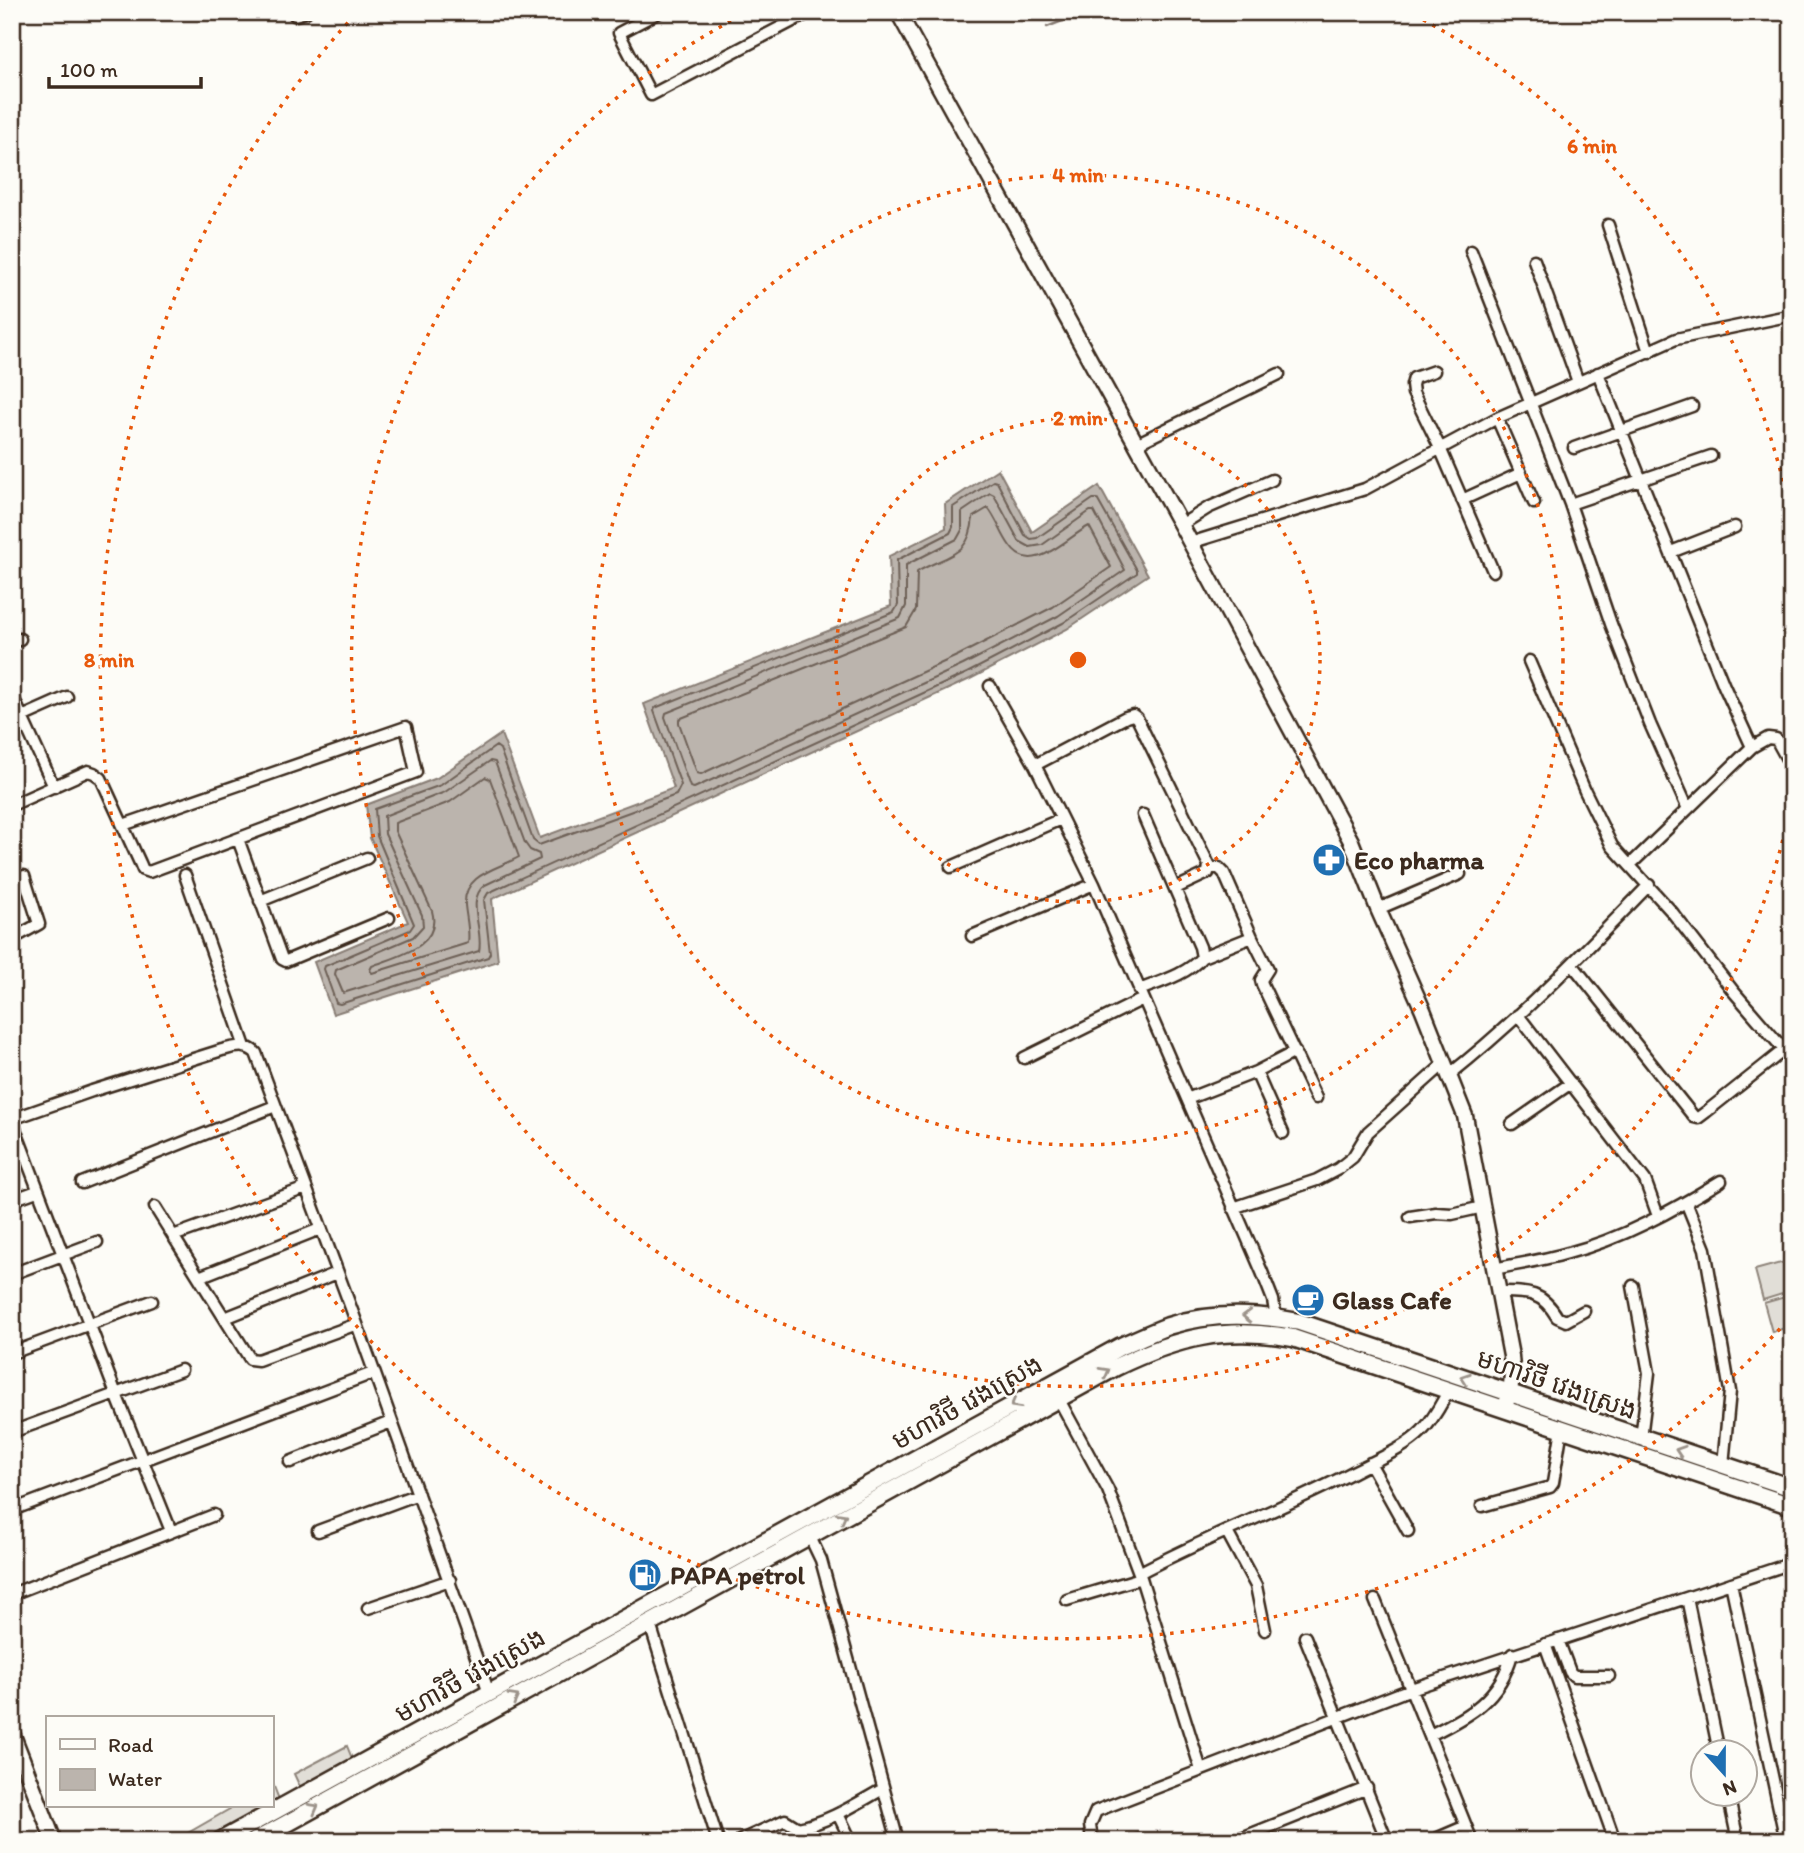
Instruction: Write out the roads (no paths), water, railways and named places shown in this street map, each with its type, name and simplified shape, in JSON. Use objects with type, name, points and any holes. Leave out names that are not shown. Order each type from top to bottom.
[{"type":"main road","name":"មហាវិថី វេងស្រេង","points":[[406,1748],[489,1693],[809,1535],[1054,1391],[1121,1346],[1169,1326],[1203,1318],[1276,1318],[1299,1322],[1792,1488]]},
{"type":"main road","name":"មហាវិថី វេងស្រេង","points":[[220,1841],[258,1835],[406,1748],[1054,1391],[1150,1350],[1207,1334],[1239,1332],[1293,1338],[1792,1506]]},
{"type":"street","points":[[293,12],[295,15],[301,15],[306,12]]},
{"type":"street","points":[[659,12],[620,33],[651,95],[810,12]]},
{"type":"street","points":[[898,12],[1181,525],[1351,841],[1465,1115],[1511,1356],[1513,1376],[1504,1409]]},
{"type":"street","points":[[1608,225],[1649,352]]},
{"type":"street","points":[[1471,251],[1570,504],[1611,624],[1650,724],[1688,809]]},
{"type":"street","points":[[1534,260],[1578,382]]},
{"type":"street","points":[[1191,544],[1364,489],[1497,418],[1676,339],[1792,315]]},
{"type":"street","points":[[1434,371],[1414,378],[1413,393],[1493,571]]},
{"type":"street","points":[[1598,373],[1752,747]]},
{"type":"street","points":[[1136,444],[1279,374]]},
{"type":"street","points":[[1574,448],[1692,406]]},
{"type":"street","points":[[1497,418],[1534,503]]},
{"type":"street","points":[[1570,504],[1711,456]]},
{"type":"street","points":[[1462,500],[1521,473]]},
{"type":"street","points":[[1181,525],[1208,508],[1272,480]]},
{"type":"street","points":[[1671,552],[1735,527]]},
{"type":"street","points":[[1529,661],[1585,791],[1612,846],[1649,885],[1792,1059]]},
{"type":"street","points":[[990,686],[1035,765],[1094,884],[1262,1272],[1273,1300],[1276,1318]]},
{"type":"street","points":[[12,695],[17,719],[54,787]]},
{"type":"street","points":[[17,719],[66,697]]},
{"type":"street","points":[[1035,765],[1133,715],[1137,718],[1209,868],[1208,873],[1175,888]]},
{"type":"street","points":[[12,805],[88,771],[94,773],[101,778],[143,870],[149,872],[416,772],[406,727],[123,825]]},
{"type":"street","points":[[1630,865],[1752,747],[1768,738],[1776,739],[1792,768]]},
{"type":"street","points":[[1143,816],[1202,957]]},
{"type":"street","points":[[951,867],[1061,819]]},
{"type":"street","points":[[238,839],[282,959],[286,961],[389,918]]},
{"type":"street","points":[[260,901],[366,858]]},
{"type":"street","points":[[1209,868],[1219,868],[1224,873],[1268,968],[1261,980],[1262,984],[1316,1098]]},
{"type":"street","points":[[1378,909],[1460,874]]},
{"type":"street","points":[[185,875],[245,1047]]},
{"type":"street","points":[[12,881],[24,876],[39,924],[12,939]]},
{"type":"street","points":[[972,936],[1094,884]]},
{"type":"street","points":[[1233,1208],[1317,1180],[1338,1169],[1353,1157],[1368,1132],[1518,1015],[1649,885]]},
{"type":"street","points":[[1024,1058],[1196,964],[1202,957],[1252,937]]},
{"type":"street","points":[[1572,964],[1693,1117],[1698,1118],[1784,1050]]},
{"type":"street","points":[[1518,1015],[1645,1180],[1658,1216]]},
{"type":"street","points":[[171,1531],[37,1191],[12,1120],[171,1065],[239,1046],[256,1053],[357,1324],[489,1693]]},
{"type":"street","points":[[1187,1099],[1256,1072],[1295,1052]]},
{"type":"street","points":[[1256,1072],[1283,1133]]},
{"type":"street","points":[[1512,1124],[1571,1083]]},
{"type":"street","points":[[82,1183],[275,1106]]},
{"type":"street","points":[[1493,1269],[1570,1253],[1658,1216],[1721,1181]]},
{"type":"street","points":[[173,1236],[306,1188]]},
{"type":"street","points":[[12,1200],[37,1191]]},
{"type":"street","points":[[1686,1202],[1704,1249],[1730,1391],[1723,1465]]},
{"type":"street","points":[[1410,1217],[1436,1213],[1452,1214],[1483,1207]]},
{"type":"street","points":[[155,1208],[250,1359],[258,1360],[357,1324]]},
{"type":"street","points":[[199,1277],[320,1229]]},
{"type":"street","points":[[12,1274],[97,1242]]},
{"type":"street","points":[[225,1318],[337,1273]]},
{"type":"street","points":[[1633,1286],[1649,1373],[1640,1438]]},
{"type":"street","points":[[1499,1292],[1525,1292],[1539,1297],[1549,1304],[1557,1317],[1566,1321],[1584,1311]]},
{"type":"street","points":[[12,1353],[152,1301]]},
{"type":"street","points":[[12,1432],[181,1370]]},
{"type":"street","points":[[12,1510],[373,1373]]},
{"type":"street","points":[[1067,1600],[1140,1576],[1182,1549],[1227,1532],[1370,1464],[1422,1431],[1434,1417],[1449,1390]]},
{"type":"street","points":[[1054,1391],[1108,1490],[1140,1576],[1201,1770]]},
{"type":"street","points":[[290,1462],[391,1422]]},
{"type":"street","points":[[1482,1506],[1550,1488],[1562,1428]]},
{"type":"street","points":[[1370,1464],[1408,1531]]},
{"type":"street","points":[[318,1531],[418,1494]]},
{"type":"street","points":[[12,1594],[214,1515]]},
{"type":"street","points":[[1227,1532],[1256,1586],[1265,1630]]},
{"type":"street","points":[[809,1535],[821,1560],[898,1841]]},
{"type":"street","points":[[1092,1841],[1090,1825],[1096,1811],[1411,1689],[1792,1563]]},
{"type":"street","points":[[368,1608],[450,1580]]},
{"type":"street","points":[[1731,1583],[1788,1834]]},
{"type":"street","points":[[1687,1598],[1717,1738]]},
{"type":"street","points":[[1375,1600],[1472,1841]]},
{"type":"street","points":[[646,1616],[718,1841]]},
{"type":"street","points":[[1305,1637],[1387,1841]]},
{"type":"street","points":[[1558,1640],[1574,1676],[1609,1676]]},
{"type":"street","points":[[1545,1644],[1615,1841]]},
{"type":"street","points":[[1430,1735],[1481,1706],[1506,1675],[1512,1654]]},
{"type":"street","points":[[12,1734],[54,1841]]},
{"type":"street","points":[[1234,1841],[1367,1788]]},
{"type":"street","points":[[739,1841],[785,1819],[798,1828],[838,1814],[883,1789]]},
{"type":"street","points":[[1731,1808],[1738,1841]]},
{"type":"street","points":[[838,1814],[851,1841]]},
{"type":"street","points":[[1431,1841],[1466,1826]]},
{"type":"water","points":[[998,469],[1032,532],[1099,486],[1148,575],[1067,629],[970,679],[492,899],[498,961],[333,1014],[314,962],[408,922],[370,838],[366,805],[437,778],[501,734],[540,838],[674,788],[644,704],[891,606],[889,556],[946,528],[945,504]]},
{"type":"waterway","points":[[1047,27],[1085,12]]},
{"type":"place","name":"Eco pharma","points":[[1329,860]]},
{"type":"place","name":"Glass Cafe","points":[[1308,1300]]},
{"type":"place","name":"PAPA petrol","points":[[645,1575]]}]
